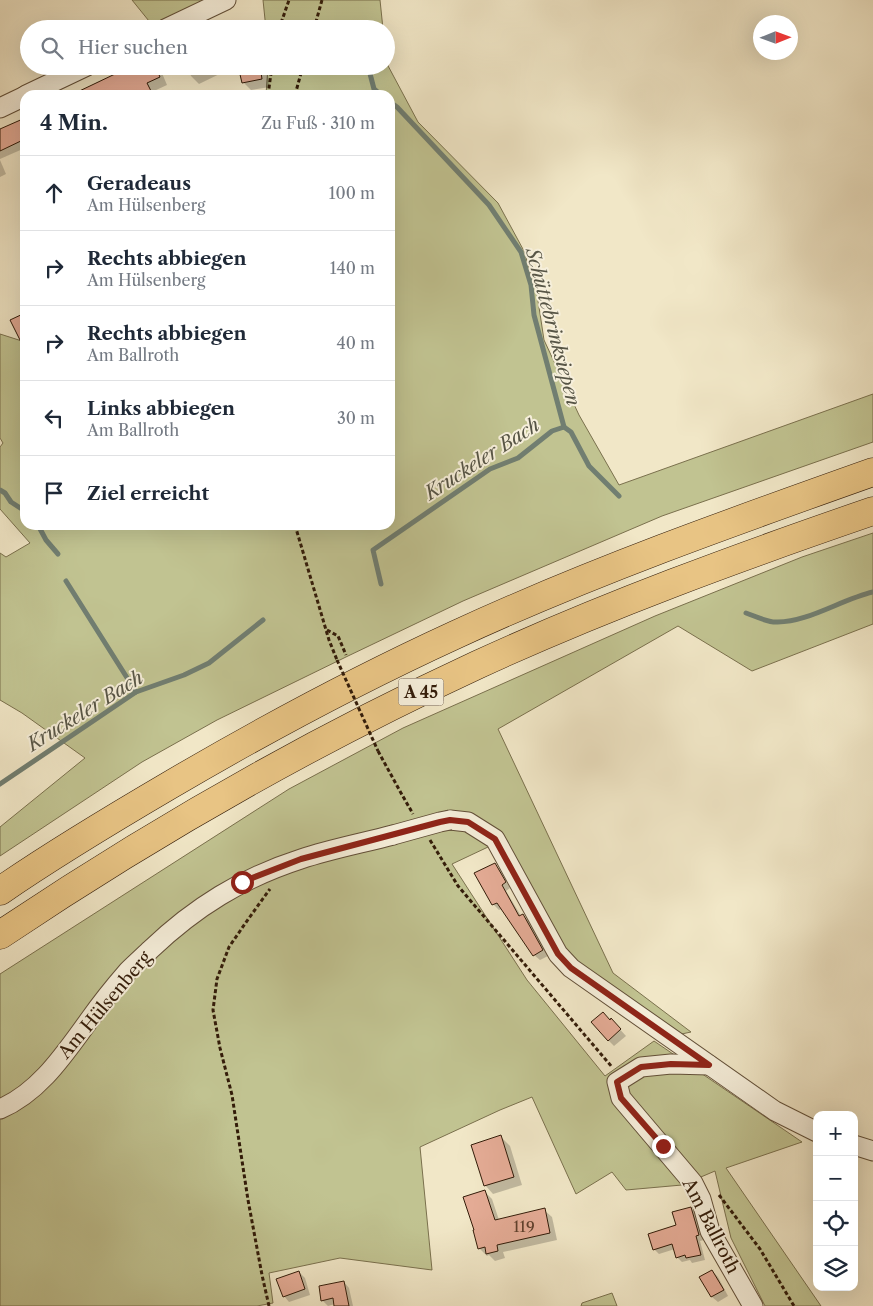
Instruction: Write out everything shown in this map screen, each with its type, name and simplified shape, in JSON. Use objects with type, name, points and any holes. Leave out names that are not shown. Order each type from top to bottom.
[{"type":"highway","name":"A 45","points":[[0,891],[131,807],[265,731],[359,681],[553,592],[735,520],[873,472]]},
{"type":"highway","name":"A 45","points":[[0,935],[104,866],[187,816],[381,711],[477,665],[604,610],[777,544],[873,510]]},
{"type":"street","points":[[184,20],[226,0]]},
{"type":"street","points":[[36,90],[67,75]]},
{"type":"street","points":[[0,108],[20,98]]},
{"type":"street","name":"Am Hülsenberg","points":[[0,1109],[10,1105],[39,1083],[65,1053],[129,970],[170,931],[202,906],[242,882],[301,859],[450,820],[468,822],[495,839],[558,954],[571,968],[775,1111],[813,1130]]},
{"type":"street","points":[[622,1078],[641,1067],[671,1064],[709,1065]]},
{"type":"street","name":"Am Ballroth","points":[[622,1078],[617,1082],[621,1098],[693,1183],[701,1199],[710,1231],[754,1306]]},
{"type":"street","points":[[858,1146],[873,1151]]},
{"type":"path","points":[[283,20],[289,0]]},
{"type":"path","points":[[316,20],[322,0]]},
{"type":"path","points":[[269,90],[271,75]]},
{"type":"path","points":[[296,90],[301,75]]},
{"type":"path","points":[[296,530],[326,630],[337,660],[378,751],[416,818]]},
{"type":"path","points":[[326,630],[338,636],[346,655]]},
{"type":"path","points":[[427,835],[458,886],[622,1078]]},
{"type":"path","points":[[269,1306],[248,1200],[232,1096],[213,1010],[217,980],[229,947],[275,883]]},
{"type":"green space","points":[[132,0],[210,0],[166,20],[148,20]]},
{"type":"green space","points":[[263,0],[380,0],[382,20],[265,20]]},
{"type":"green space","points":[[267,75],[393,75],[418,122],[498,203],[524,251],[537,294],[544,340],[579,415],[619,485],[873,394],[873,442],[662,516],[463,601],[217,720],[142,762],[0,856],[0,827],[85,758],[22,713],[0,700],[0,553],[6,557],[30,543],[0,509],[0,447],[3,443],[0,438],[0,334],[20,340],[20,530],[395,530],[395,90],[266,90]]},
{"type":"green space","points":[[873,533],[873,624],[752,671],[678,626],[498,729],[613,973],[691,1032],[677,1035],[574,965],[505,839],[452,864],[527,980],[605,1076],[654,1041],[802,1142],[726,1168],[821,1306],[765,1306],[731,1238],[715,1171],[682,1185],[626,1190],[612,1172],[576,1194],[532,1097],[420,1147],[432,1270],[340,1258],[269,1273],[273,1303],[257,1306],[0,1306],[0,974],[289,789],[403,728],[655,616],[802,557]]},
{"type":"green space","points":[[612,1293],[617,1306],[581,1306],[582,1303]]},
{"type":"building","points":[[113,75],[159,75],[160,77],[147,83],[150,90],[81,90]]},
{"type":"building","points":[[240,75],[261,75],[262,79],[242,83]]},
{"type":"building","points":[[20,120],[20,141],[0,151],[0,129]]},
{"type":"building","points":[[20,315],[20,340],[10,320]]},
{"type":"building","points":[[495,863],[506,882],[502,885],[519,916],[523,914],[543,950],[533,956],[497,903],[492,905],[474,873]]},
{"type":"building","points":[[603,1012],[621,1029],[608,1041],[591,1022]]},
{"type":"building","points":[[501,1135],[514,1177],[484,1186],[471,1145]]},
{"type":"building","points":[[485,1190],[495,1220],[545,1208],[550,1233],[497,1245],[498,1251],[486,1254],[485,1247],[478,1249],[463,1197]]},
{"type":"building","points":[[691,1207],[699,1235],[696,1236],[701,1255],[686,1258],[685,1255],[676,1258],[672,1244],[653,1250],[648,1234],[676,1225],[672,1212]]},
{"type":"building","points":[[712,1270],[724,1290],[711,1297],[699,1277]]},
{"type":"building","points":[[299,1271],[305,1289],[283,1297],[276,1279]]},
{"type":"building","points":[[344,1281],[349,1306],[334,1306],[333,1298],[321,1301],[319,1286]]},
{"type":"waterway","name":"Schüttebrinksiepen","points":[[370,75],[375,90]]},
{"type":"waterway","name":"Schüttebrinksiepen","points":[[395,106],[489,205],[521,252],[531,285],[534,315],[564,427]]},
{"type":"waterway","name":"Kruckeler Bach","points":[[381,584],[373,550],[490,469],[518,458],[552,431],[564,427],[571,432],[589,466],[619,496]]},
{"type":"waterway","points":[[0,490],[5,493],[11,502],[20,508]]},
{"type":"waterway","points":[[41,530],[46,540],[58,554]]},
{"type":"waterway","points":[[66,581],[136,692]]},
{"type":"waterway","name":"Kruckeler Bach","points":[[746,613],[768,621],[788,621],[812,615],[873,592]]},
{"type":"waterway","name":"Kruckeler Bach","points":[[0,784],[136,692],[184,675],[209,663],[263,620]]},
{"type":"route","points":[[242,882],[301,859],[440,822],[450,820],[468,822],[495,839],[558,954],[571,968],[709,1065],[671,1064],[641,1067],[617,1082],[621,1098],[663,1146]]}]
